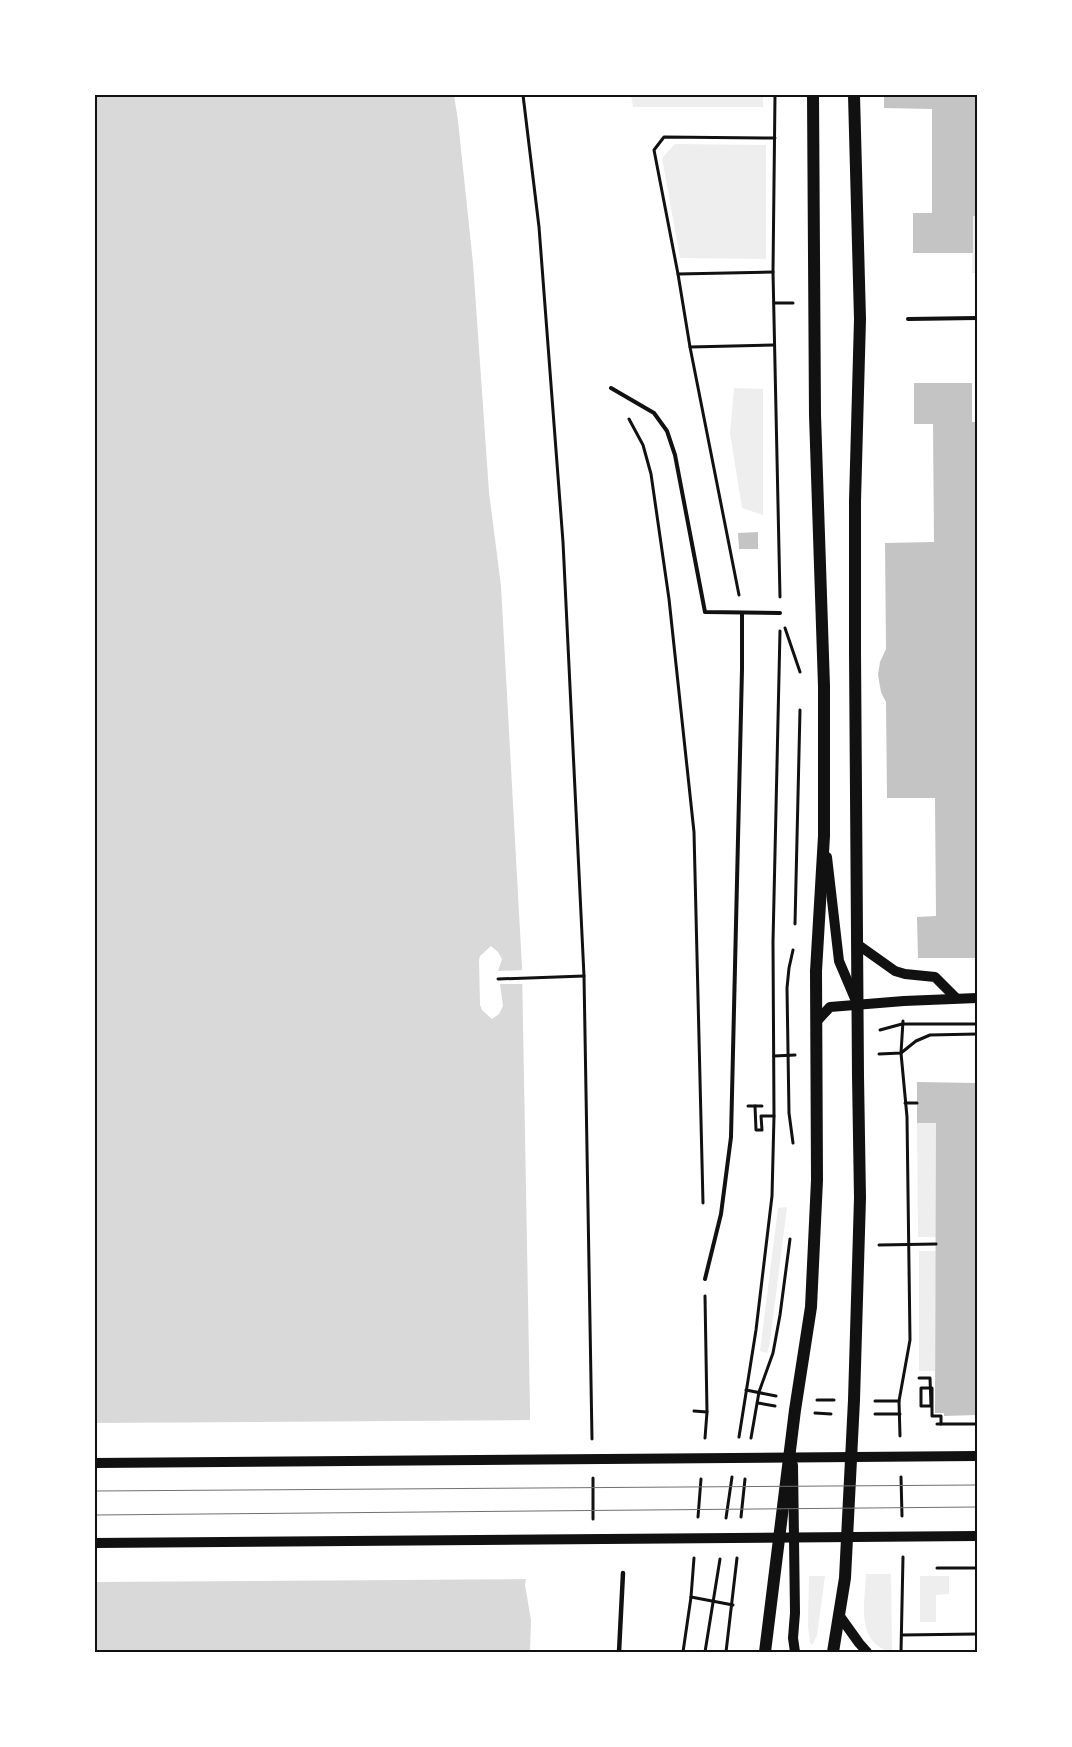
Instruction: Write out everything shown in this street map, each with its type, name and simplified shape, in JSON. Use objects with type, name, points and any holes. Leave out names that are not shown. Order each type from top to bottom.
[{"type":"main road","points":[[765,1652],[792,1432],[811,1307],[817,1180],[816,971],[824,836],[822,613],[814,415],[813,95]]},
{"type":"main road","points":[[833,1652],[845,1578],[854,1400],[860,1208],[857,1036],[855,501],[860,320],[854,95]]},
{"type":"main road","points":[[824,836],[839,961],[857,1004]]},
{"type":"main road","points":[[857,944],[895,971],[935,977],[956,998]]},
{"type":"main road","points":[[817,1021],[830,1007],[977,998]]},
{"type":"main road","points":[[792,1432],[795,1613],[793,1638],[795,1652]]},
{"type":"main road","points":[[95,1462],[977,1456]]},
{"type":"main road","points":[[95,1543],[977,1536]]},
{"type":"main road","points":[[839,1615],[867,1652]]},
{"type":"street","points":[[619,1652],[623,1573]]},
{"type":"lane","points":[[908,320],[977,318]]},
{"type":"lane","points":[[611,388],[654,413],[666,431],[675,456],[706,612],[780,613]]},
{"type":"lane","points":[[705,1280],[721,1214],[731,1138],[742,613]]},
{"type":"path","points":[[523,95],[539,227],[558,458],[584,976],[592,1448]]},
{"type":"path","points":[[738,1438],[756,1330],[772,1196],[774,1116],[773,942],[780,613],[773,272],[775,95]]},
{"type":"path","points":[[742,613],[654,150],[664,137],[775,138]]},
{"type":"path","points":[[678,274],[773,272]]},
{"type":"path","points":[[690,347],[774,345]]},
{"type":"path","points":[[611,388],[644,445],[651,474],[669,599],[694,832],[703,1210]]},
{"type":"path","points":[[780,613],[801,674]]},
{"type":"path","points":[[794,926],[800,702]]},
{"type":"path","points":[[794,946],[787,988],[789,1113],[794,1148]]},
{"type":"path","points":[[498,979],[584,976]]},
{"type":"path","points":[[787,988],[793,988]]},
{"type":"path","points":[[857,1036],[902,1024],[977,1024]]},
{"type":"path","points":[[875,1414],[900,1414],[899,1401],[910,1340],[905,1103],[901,1053],[902,1029]]},
{"type":"path","points":[[884,1053],[901,1053],[916,1041],[930,1035],[977,1034]]},
{"type":"path","points":[[788,1042],[794,1042]]},
{"type":"path","points":[[774,1056],[804,1055]]},
{"type":"path","points":[[905,1103],[917,1103]]},
{"type":"path","points":[[755,1106],[756,1130],[762,1130],[761,1116],[774,1116]]},
{"type":"path","points":[[750,1447],[759,1392],[773,1353],[790,1238]]},
{"type":"path","points":[[884,1245],[936,1244]]},
{"type":"path","points":[[704,1441],[707,1412],[705,1280]]},
{"type":"path","points":[[919,1378],[930,1378],[931,1384],[931,1392],[931,1406],[921,1406],[921,1388],[926,1388],[932,1388],[932,1416],[941,1416],[939,1424],[977,1424]]},
{"type":"path","points":[[746,1390],[777,1396]]},
{"type":"path","points":[[817,1400],[830,1400]]},
{"type":"path","points":[[878,1401],[899,1401]]},
{"type":"path","points":[[758,1403],[774,1406]]},
{"type":"path","points":[[694,1411],[707,1412]]},
{"type":"path","points":[[816,1414],[830,1414]]},
{"type":"path","points":[[698,1519],[702,1470]]},
{"type":"path","points":[[741,1521],[745,1473]]},
{"type":"path","points":[[725,1524],[733,1476]]},
{"type":"path","points":[[593,1477],[593,1526]]},
{"type":"path","points":[[683,1652],[691,1597],[695,1548]]},
{"type":"path","points":[[726,1652],[738,1550]]},
{"type":"path","points":[[705,1652],[721,1553]]},
{"type":"path","points":[[937,1568],[977,1568]]},
{"type":"path","points":[[691,1597],[733,1605]]},
{"type":"path","points":[[902,1635],[977,1634]]},
{"type":"shaded area","points":[[95,95],[454,95],[473,263],[489,492],[501,586],[522,967],[530,1411],[529,1558],[525,1585],[531,1620],[530,1652],[95,1652]]},
{"type":"shaded area","points":[[631,95],[763,95],[763,107],[633,107]]},
{"type":"shaded area","points":[[675,144],[766,145],[766,259],[680,258],[662,158]]},
{"type":"shaded area","points":[[973,216],[977,216],[977,273],[972,273]]},
{"type":"shaded area","points":[[734,388],[763,389],[763,515],[742,508],[730,433]]},
{"type":"shaded area","points":[[917,1123],[936,1123],[936,1237],[918,1237]]},
{"type":"shaded area","points":[[787,1207],[767,1353],[760,1351],[778,1208]]},
{"type":"shaded area","points":[[919,1251],[936,1251],[935,1371],[919,1371]]},
{"type":"shaded area","points":[[866,1574],[891,1574],[892,1652],[880,1647],[872,1640],[867,1631],[864,1609]]},
{"type":"shaded area","points":[[809,1576],[825,1576],[817,1636],[812,1645],[810,1643],[808,1626]]},
{"type":"shaded area","points":[[920,1576],[949,1576],[949,1594],[936,1595],[936,1622],[920,1622]]},
{"type":"pier","points":[[491,946],[502,959],[498,971],[525,970],[525,984],[500,984],[503,1006],[499,1014],[492,1019],[482,1010],[480,1005],[479,960],[480,956]]},
{"type":"pier","points":[[532,1420],[531,1558],[529,1579],[95,1582],[95,1423]]},
{"type":"building","points":[[884,95],[977,95],[977,216],[973,216],[973,253],[913,253],[913,213],[932,213],[932,109],[884,108]]},
{"type":"building","points":[[914,383],[972,383],[972,422],[977,422],[977,921],[975,921],[975,958],[918,958],[917,917],[936,916],[935,798],[887,798],[886,702],[881,692],[878,675],[880,662],[886,649],[885,543],[934,542],[933,424],[914,424]]},
{"type":"building","points":[[758,532],[758,549],[739,549],[738,533]]},
{"type":"building","points":[[917,1082],[976,1083],[977,1415],[944,1416],[944,1413],[935,1413],[936,1123],[917,1123]]},
{"type":"tram line","points":[[95,1491],[977,1485]]},
{"type":"tram line","points":[[95,1515],[977,1507]]}]
